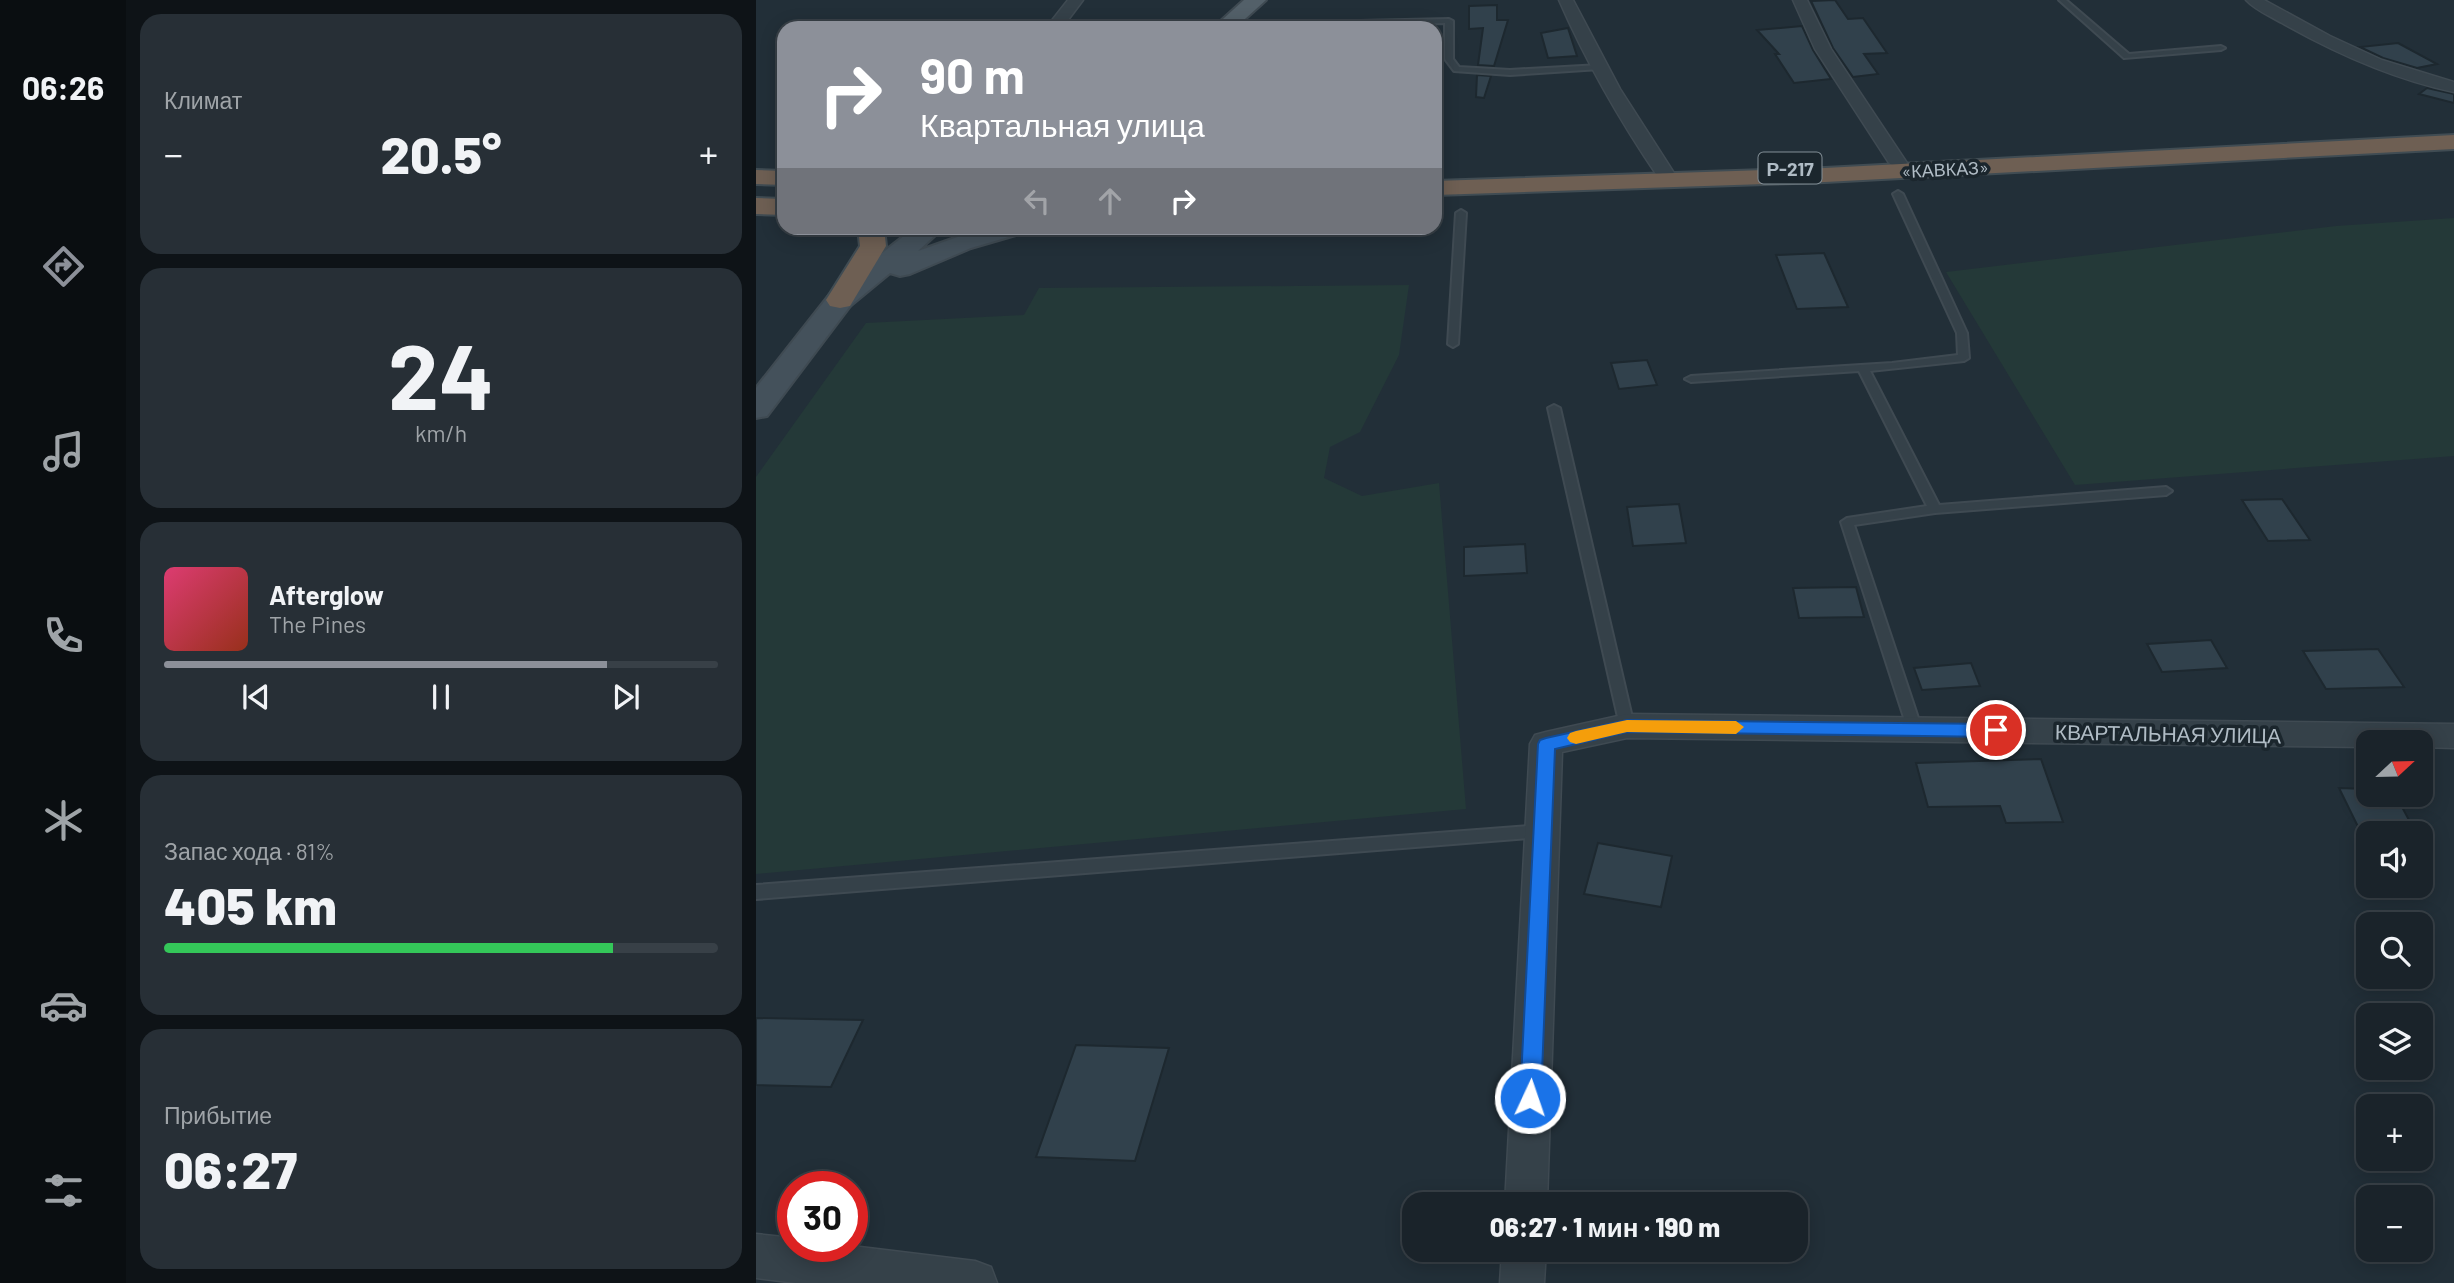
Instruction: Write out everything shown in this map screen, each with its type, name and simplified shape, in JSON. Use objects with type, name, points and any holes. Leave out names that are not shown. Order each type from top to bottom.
[{"type":"highway","name":"«КАВКАЗ»","points":[[1442,188],[1825,186],[2146,160],[2454,142]]},
{"type":"highway","name":"«КАВКАЗ»","points":[[1442,199],[2124,175],[2454,157]]},
{"type":"highway","name":"Р-217","points":[[1442,181],[1898,163],[2146,160]]},
{"type":"highway","points":[[1825,186],[1898,194],[2124,175]]},
{"type":"highway","points":[[756,177],[777,178]]},
{"type":"highway","points":[[756,184],[777,185]]},
{"type":"highway","points":[[756,195],[777,196]]},
{"type":"highway","points":[[756,206],[777,207]]},
{"type":"highway","points":[[1442,214],[1474,212]]},
{"type":"highway","points":[[840,300],[873,246],[872,235]]},
{"type":"main road","points":[[1231,21],[1256,0]]},
{"type":"main road","points":[[756,409],[840,300],[921,235]]},
{"type":"main road","points":[[840,300],[926,257],[986,235]]},
{"type":"street","points":[[1060,21],[1076,0]]},
{"type":"street","points":[[1566,0],[1634,128],[1665,173]]},
{"type":"street","points":[[1800,0],[1823,49],[1898,163]]},
{"type":"street","points":[[2253,0],[2297,27],[2362,57],[2435,84],[2454,87]]},
{"type":"street","name":"КВАРТАЛЬНАЯ УЛИЦА","points":[[1527,1192],[1546,744],[1627,726],[2454,736]]},
{"type":"street","points":[[756,1256],[975,1283]]},
{"type":"street","points":[[1522,1283],[1523,1262]]},
{"type":"lane","points":[[2062,0],[2127,56],[2221,48]]},
{"type":"lane","points":[[1442,21],[1449,21],[1449,59],[1457,69],[1476,72],[1526,72],[1600,67]]},
{"type":"lane","points":[[1691,379],[1863,368],[1964,358],[1962,333],[1898,194]]},
{"type":"lane","points":[[1453,344],[1474,212]]},
{"type":"lane","points":[[1863,368],[1936,509]]},
{"type":"lane","points":[[1554,408],[1627,726]]},
{"type":"lane","points":[[1914,730],[1847,522],[1936,509],[2166,491]]},
{"type":"lane","points":[[756,892],[1542,831]]},
{"type":"green space","points":[[2454,218],[2454,456],[2075,485],[1946,272],[2336,226]]},
{"type":"green space","points":[[1409,285],[1399,355],[1360,432],[1330,447],[1324,478],[1362,496],[1439,483],[1466,809],[756,874],[756,477],[866,323],[1024,315],[1039,288]]},
{"type":"building","points":[[1835,0],[1848,19],[1863,18],[1887,53],[1864,54],[1878,74],[1853,77],[1833,48],[1811,1]]},
{"type":"building","points":[[1497,5],[1497,20],[1508,20],[1494,66],[1478,65],[1483,28],[1469,29],[1469,6]]},
{"type":"building","points":[[1802,26],[1831,79],[1794,83],[1775,54],[1779,54],[1757,30]]},
{"type":"building","points":[[1568,28],[1577,56],[1548,58],[1541,33]]},
{"type":"building","points":[[2398,43],[2437,64],[2417,68],[2383,58],[2360,47]]},
{"type":"building","points":[[1477,75],[1491,76],[1484,98],[1476,97]]},
{"type":"building","points":[[2427,88],[2454,94],[2454,103],[2419,94]]},
{"type":"building","points":[[1824,253],[1848,307],[1797,309],[1776,255]]},
{"type":"building","points":[[1647,360],[1657,385],[1619,389],[1611,363]]},
{"type":"building","points":[[2282,499],[2310,540],[2268,541],[2242,500]]},
{"type":"building","points":[[1679,504],[1686,543],[1633,546],[1627,507]]},
{"type":"building","points":[[1525,544],[1527,573],[1464,576],[1464,547]]},
{"type":"building","points":[[1856,587],[1864,617],[1799,618],[1793,588]]},
{"type":"building","points":[[2211,640],[2227,668],[2162,672],[2147,644]]},
{"type":"building","points":[[2378,649],[2404,687],[2326,689],[2303,651]]},
{"type":"building","points":[[1971,663],[1980,686],[1922,690],[1914,668]]},
{"type":"building","points":[[2041,759],[2063,822],[2006,823],[2000,806],[1928,807],[1916,763]]},
{"type":"building","points":[[2339,788],[2356,789],[2356,807],[2402,807],[2410,821],[2356,821]]},
{"type":"building","points":[[1598,843],[1672,856],[1661,907],[1584,894]]},
{"type":"building","points":[[756,1018],[863,1020],[831,1087],[756,1085]]},
{"type":"building","points":[[1076,1045],[1169,1048],[1135,1161],[1036,1157]]},
{"type":"slow traffic","points":[[1576,738],[1627,726],[1736,727]]},
{"type":"route","points":[[1530,1098],[1546,744],[1627,726],[1996,730]]}]
